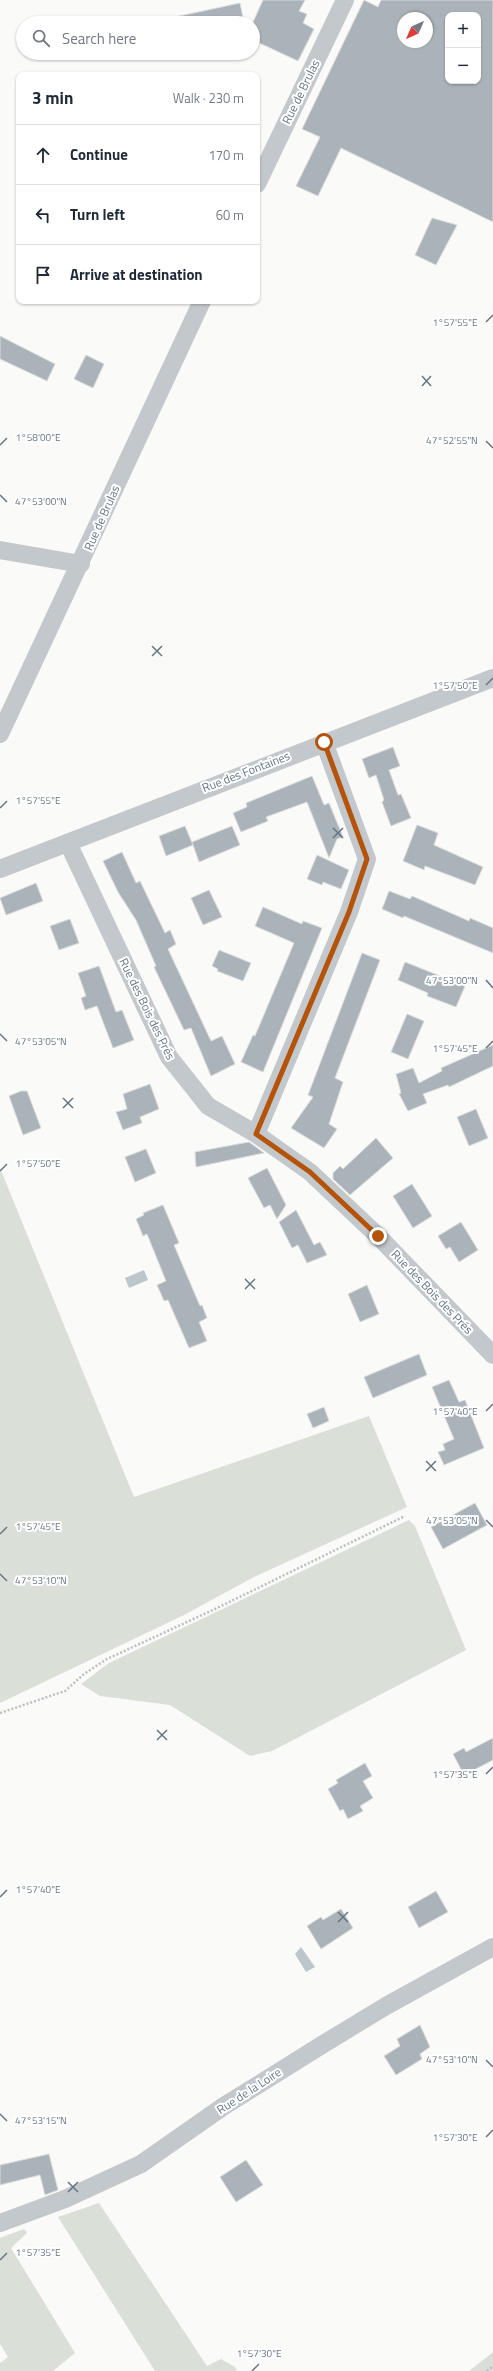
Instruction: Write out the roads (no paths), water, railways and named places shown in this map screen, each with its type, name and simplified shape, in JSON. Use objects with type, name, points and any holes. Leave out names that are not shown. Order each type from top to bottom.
[{"type":"street","name":"Rue de Brulas","points":[[260,178],[345,0]]},
{"type":"street","name":"Rue de Brulas","points":[[0,734],[81,564],[201,304]]},
{"type":"street","points":[[0,550],[81,564]]},
{"type":"street","name":"Rue des Fontaines","points":[[0,869],[324,742],[493,678]]},
{"type":"street","points":[[256,1134],[349,912],[367,859],[324,742]]},
{"type":"street","name":"Rue des Bois des Prés","points":[[68,842],[169,1057],[208,1106],[256,1134],[321,1183],[378,1236],[493,1355]]},
{"type":"street","name":"Rue de la Loire","points":[[0,2223],[64,2199],[141,2164],[224,2106],[318,2047],[386,2006],[493,1947]]}]
